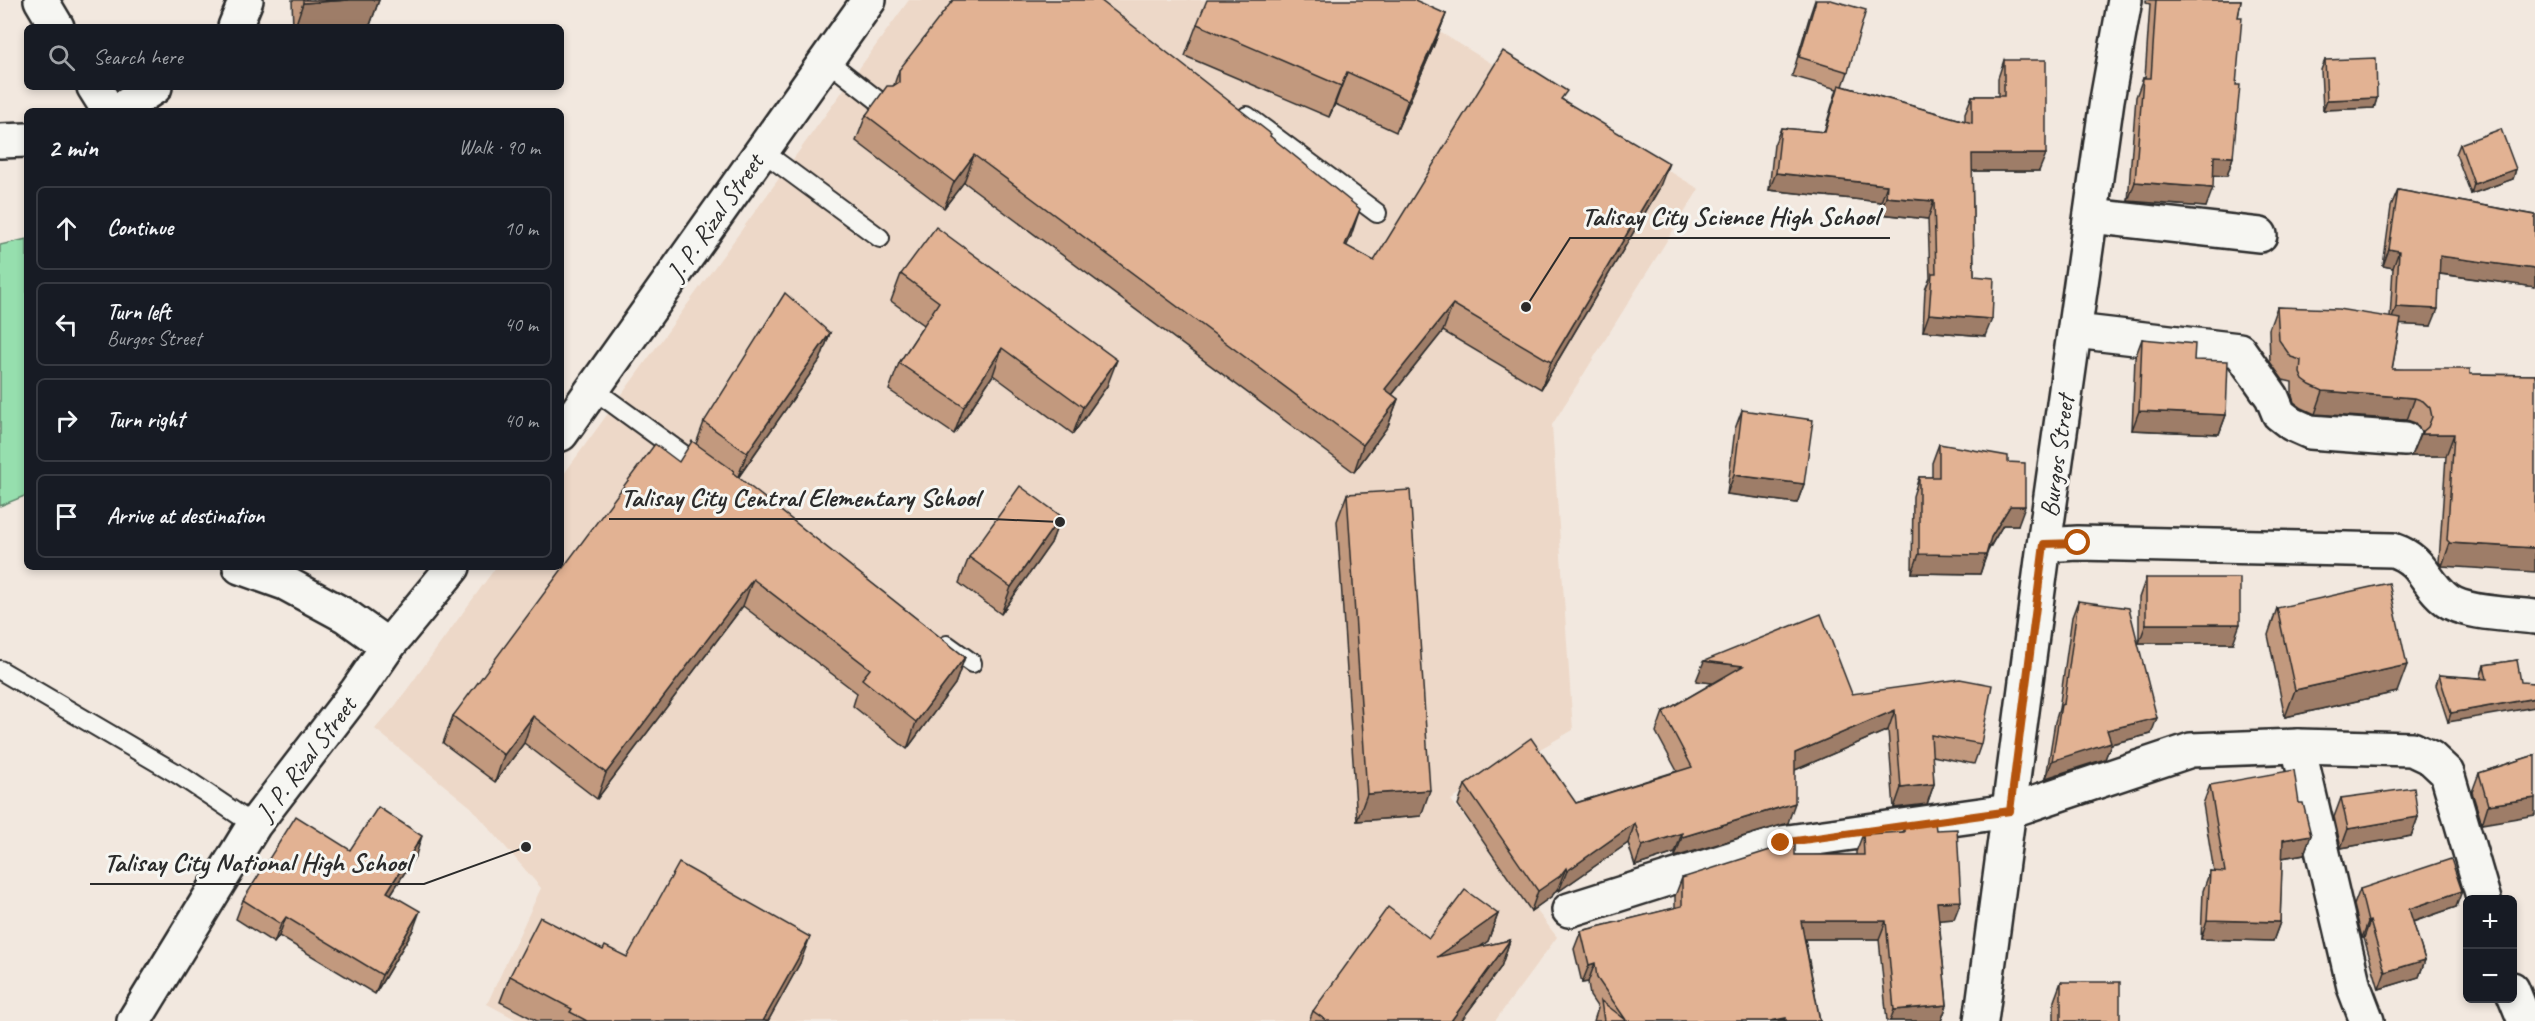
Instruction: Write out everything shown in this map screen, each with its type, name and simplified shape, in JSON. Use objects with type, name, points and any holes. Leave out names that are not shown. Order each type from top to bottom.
[{"type":"street","points":[[41,0],[55,24]]},
{"type":"street","points":[[236,24],[246,0]]},
{"type":"street","name":"J. P. Rizal Street","points":[[564,430],[869,0]]},
{"type":"street","name":"Burgos Street","points":[[1981,1021],[2044,544],[2107,100],[2125,0]]},
{"type":"street","points":[[96,90],[107,108]]},
{"type":"street","points":[[123,108],[150,90]]},
{"type":"street","points":[[0,141],[24,140]]},
{"type":"street","points":[[2091,216],[2260,235]]},
{"type":"street","points":[[2075,331],[2239,350],[2272,397],[2279,414],[2292,424],[2310,432],[2405,439]]},
{"type":"street","points":[[2044,544],[2393,549],[2417,563],[2438,592],[2449,602],[2462,607],[2535,617]]},
{"type":"street","points":[[248,570],[295,588],[346,616],[388,646]]},
{"type":"street","name":"J. P. Rizal Street","points":[[134,1021],[254,825],[343,711],[388,646],[451,570]]},
{"type":"street","points":[[2298,746],[2354,987],[2367,1021]]},
{"type":"street","points":[[1569,910],[1781,843],[2010,811],[2191,750],[2298,746],[2412,749],[2432,759],[2447,773],[2483,895]]},
{"type":"street","points":[[2517,1001],[2525,1021]]},
{"type":"lane","points":[[826,60],[880,102]]},
{"type":"lane","points":[[1234,107],[1377,213]]},
{"type":"lane","points":[[762,151],[880,238]]},
{"type":"lane","points":[[593,388],[715,478]]},
{"type":"lane","points":[[934,636],[972,663]]},
{"type":"lane","points":[[0,670],[181,776],[254,825]]},
{"type":"shaded area","points":[[909,0],[1379,0],[1443,34],[1699,189],[1552,425],[1573,730],[1451,800],[1557,937],[1495,1021],[519,1021],[487,1004],[541,888],[471,807],[375,729],[395,706],[494,570],[564,570],[564,474]]},
{"type":"green space","points":[[24,240],[24,496],[0,506],[0,245]]},
{"type":"building","points":[[303,0],[349,0],[303,3]]},
{"type":"building","points":[[953,0],[1100,0],[1271,134],[1270,136],[1360,209],[1345,245],[1374,261],[1503,51],[1567,91],[1561,99],[1669,163],[1551,362],[1453,304],[1385,389],[1398,399],[1363,445],[974,155],[954,182],[866,115],[887,86],[893,86],[899,82],[899,70]]},
{"type":"building","points":[[1207,0],[1415,0],[1446,14],[1408,100],[1347,72],[1341,86],[1197,24]]},
{"type":"building","points":[[1816,0],[1831,0],[1866,10],[1848,72],[1799,57]]},
{"type":"building","points":[[2156,0],[2241,0],[2238,17],[2242,17],[2236,85],[2240,85],[2233,157],[2214,156],[2213,188],[2135,182],[2143,78],[2151,78]]},
{"type":"building","points":[[2376,58],[2377,98],[2327,100],[2325,60]]},
{"type":"building","points":[[2004,60],[2046,60],[2046,154],[1972,154],[1974,276],[1994,278],[1992,319],[1929,314],[1932,273],[1936,273],[1934,201],[1886,197],[1887,185],[1776,173],[1781,128],[1825,132],[1839,85],[1972,123],[1972,96],[2004,96]]},
{"type":"building","points":[[2501,129],[2516,169],[2474,184],[2460,144]]},
{"type":"building","points":[[2398,190],[2535,215],[2535,269],[2440,256],[2438,309],[2396,307],[2399,251],[2389,249]]},
{"type":"building","points":[[936,227],[1117,360],[1083,407],[1002,348],[964,407],[899,363],[939,302],[901,274]]},
{"type":"building","points":[[785,293],[830,333],[747,453],[704,422]]},
{"type":"building","points":[[2277,307],[2338,309],[2401,319],[2392,369],[2470,369],[2470,374],[2535,375],[2535,548],[2450,543],[2447,540],[2454,434],[2420,434],[2428,427],[2432,417],[2430,408],[2423,401],[2415,398],[2323,391],[2303,380],[2300,373],[2301,360],[2291,357],[2279,340]]},
{"type":"building","points":[[2142,339],[2195,344],[2194,360],[2228,361],[2226,415],[2139,411]]},
{"type":"building","points":[[1742,410],[1813,420],[1804,484],[1734,475]]},
{"type":"building","points":[[692,441],[734,471],[733,473],[965,657],[916,722],[862,679],[870,669],[753,579],[606,773],[533,716],[504,755],[453,716],[561,570],[564,570],[564,567],[655,444],[679,462]]},
{"type":"building","points":[[1939,444],[2008,456],[2008,462],[2025,463],[2025,506],[2010,506],[1991,537],[1986,555],[1919,554],[1919,477],[1939,477]]},
{"type":"building","points":[[1020,486],[1061,516],[1011,587],[969,557]]},
{"type":"building","points":[[1410,490],[1430,790],[1367,794],[1347,494]]},
{"type":"building","points":[[2146,578],[2240,578],[2240,624],[2146,624]]},
{"type":"building","points":[[2389,583],[2407,665],[2295,690],[2277,608]]},
{"type":"building","points":[[2078,601],[2129,608],[2157,718],[2107,730],[2111,742],[2052,761],[2061,705],[2064,704]]},
{"type":"building","points":[[1821,614],[1852,694],[1960,679],[1992,685],[1981,744],[1931,735],[1934,784],[1901,788],[1895,710],[1795,753],[1795,803],[1682,837],[1682,833],[1642,846],[1635,823],[1567,871],[1566,868],[1560,876],[1538,891],[1465,785],[1531,738],[1576,803],[1692,767],[1663,712],[1743,666],[1704,661]]},
{"type":"building","points":[[2517,660],[2521,682],[2535,683],[2535,698],[2451,713],[2439,675],[2487,679],[2484,665]]},
{"type":"building","points":[[2535,755],[2535,798],[2488,805],[2479,773]]},
{"type":"building","points":[[2294,770],[2299,803],[2303,803],[2311,835],[2283,840],[2280,922],[2207,920],[2210,871],[2225,872],[2210,785]]},
{"type":"building","points":[[2414,788],[2418,817],[2348,829],[2341,798]]},
{"type":"building","points":[[378,807],[422,836],[387,892],[420,911],[382,975],[286,917],[281,924],[243,900],[296,816],[350,850]]},
{"type":"building","points":[[1935,823],[1936,830],[1957,829],[1961,901],[1937,902],[1947,1005],[1894,1010],[1886,921],[1801,921],[1820,1021],[1786,1021],[1786,1018],[1770,1021],[1604,1021],[1601,1001],[1626,1020],[1597,978],[1595,963],[1589,965],[1581,931],[1682,906],[1682,878],[1792,843],[1795,843],[1795,855],[1864,855],[1863,834],[1904,832],[1904,827]]},
{"type":"building","points":[[2451,859],[2462,891],[2409,909],[2425,960],[2385,972],[2370,921],[2368,922],[2360,889]]},
{"type":"building","points":[[679,863],[810,937],[763,1021],[587,1021],[570,1012],[572,1009],[510,976],[540,917],[603,950],[605,946],[627,957]]},
{"type":"building","points":[[1465,890],[1498,914],[1437,957],[1510,940],[1451,1021],[1327,1021],[1313,1011],[1388,907],[1429,938]]},
{"type":"building","points":[[2061,982],[2120,982],[2120,1021],[2061,1021]]},
{"type":"place","name":"Talisay City Science High School","points":[[1526,307]]},
{"type":"place","name":"Talisay City Central Elementary School","points":[[1060,522]]},
{"type":"place","name":"Talisay City National High School","points":[[526,847]]},
{"type":"route","points":[[1781,843],[2010,811],[2044,544],[2078,543]]}]
